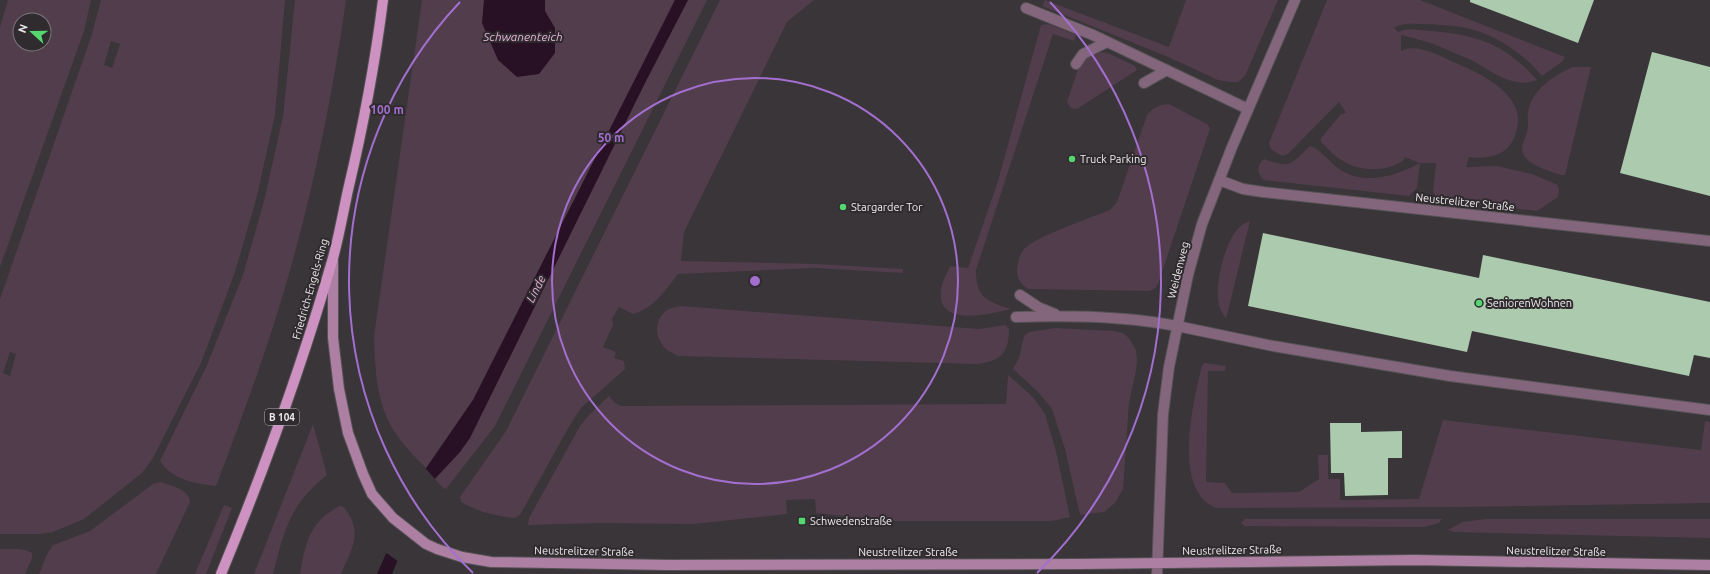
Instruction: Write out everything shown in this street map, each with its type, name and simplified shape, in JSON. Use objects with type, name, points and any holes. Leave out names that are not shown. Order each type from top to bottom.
[{"type":"main road","name":"Friedrich-Engels-Ring","points":[[221,574],[246,513],[295,382],[334,256],[359,141],[378,40],[383,0]]},
{"type":"main road","name":"Neustrelitzer Straße","points":[[334,256],[333,338],[339,389],[348,433],[363,474],[372,494],[393,518],[419,538],[437,549],[448,553],[491,562],[668,565],[1158,563],[1414,560],[1710,565]]},
{"type":"street","name":"Weidenweg","points":[[1158,563],[1163,414],[1169,368],[1188,275],[1200,231],[1219,180],[1295,0]]},
{"type":"street","points":[[1026,8],[1107,42],[1248,109]]},
{"type":"street","points":[[1076,64],[1084,54],[1107,42]]},
{"type":"street","points":[[1144,83],[1167,70]]},
{"type":"street","name":"Neustrelitzer Straße","points":[[1219,180],[1243,189],[1263,192],[1710,241]]},
{"type":"street","points":[[1020,295],[1038,307],[1059,316]]},
{"type":"street","points":[[1016,317],[1059,316],[1152,321],[1273,346],[1450,376],[1710,410]]},
{"type":"street","points":[[1157,574],[1158,563]]},
{"type":"shaded area","points":[[8,0],[91,0],[84,31],[0,267],[0,27]]},
{"type":"shaded area","points":[[101,0],[285,0],[275,115],[256,200],[235,272],[201,363],[153,458],[142,473],[84,519],[53,532],[39,534],[0,534],[0,299],[92,34]],"holes":[[[111,41],[120,44],[112,68],[104,65]],[[10,352],[16,354],[10,376],[3,373]]]},
{"type":"shaded area","points":[[295,0],[346,0],[324,129],[294,256],[258,372],[216,486],[201,484],[178,477],[171,473],[160,461],[207,365],[243,275],[264,201],[283,116]]},
{"type":"shaded area","points":[[422,0],[675,0],[473,400],[426,468],[397,436],[383,409],[376,373],[374,336]]},
{"type":"shaded area","points":[[688,0],[707,0],[495,426],[446,489],[443,488],[435,479],[460,452]]},
{"type":"shaded area","points":[[720,0],[814,0],[787,22],[684,232],[681,261],[816,264],[903,269],[903,273],[816,268],[678,274],[653,303],[640,312],[633,314],[619,307],[612,319],[613,325],[603,347],[616,352],[614,358],[624,361],[625,369],[582,407],[571,423],[520,515],[515,518],[487,513],[461,502],[460,497],[506,431]]},
{"type":"shaded area","points":[[1045,0],[1169,47],[1186,0],[1278,0],[1245,76],[1238,82],[1230,82],[1218,80],[1166,56],[1042,6]]},
{"type":"shaded area","points":[[1327,0],[1420,0],[1565,57],[1563,61],[1542,76],[1525,59],[1505,44],[1472,29],[1456,26],[1426,24],[1405,24],[1394,28],[1398,32],[1410,29],[1463,35],[1477,39],[1502,50],[1514,58],[1537,80],[1528,82],[1511,81],[1502,78],[1471,60],[1443,48],[1422,40],[1401,35],[1401,51],[1413,48],[1420,49],[1441,56],[1475,72],[1498,86],[1514,105],[1518,116],[1517,128],[1515,137],[1510,145],[1497,155],[1480,158],[1469,157],[1466,167],[1497,166],[1532,174],[1558,185],[1558,197],[1537,211],[1438,200],[1433,192],[1436,163],[1420,163],[1404,157],[1404,160],[1398,164],[1383,169],[1359,168],[1352,165],[1338,158],[1321,142],[1321,138],[1341,114],[1346,113],[1339,102],[1288,154],[1282,156],[1271,149],[1269,143]]},
{"type":"shaded area","points":[[1049,24],[1076,35],[1074,41],[1053,34],[976,270],[978,286],[984,297],[1011,309],[978,315],[966,316],[955,314],[947,310],[942,302],[942,284],[950,266],[968,268],[998,181],[1041,25]]},
{"type":"shaded area","points":[[1101,52],[1108,53],[1135,66],[1137,70],[1077,109],[1071,108],[1067,102],[1080,63],[1086,58]]},
{"type":"shaded area","points":[[1573,67],[1591,67],[1565,175],[1561,175],[1532,163],[1523,154],[1522,148],[1528,129],[1528,116],[1533,98],[1551,79]]},
{"type":"shaded area","points":[[1169,104],[1207,124],[1210,128],[1158,284],[1155,288],[1150,291],[1028,289],[1022,284],[1017,275],[1017,266],[1024,249],[1030,244],[1051,233],[1110,210],[1117,202],[1147,115],[1157,107]]},
{"type":"shaded area","points":[[1310,146],[1322,153],[1339,169],[1359,177],[1369,178],[1390,175],[1411,168],[1420,163],[1417,188],[1409,196],[1264,180],[1258,170],[1261,161],[1264,159],[1280,164],[1290,163],[1299,157]]},
{"type":"shaded area","points":[[1250,221],[1226,319],[1221,311],[1218,297],[1218,286],[1222,262],[1236,231],[1243,224]]},
{"type":"shaded area","points":[[681,306],[979,329],[1005,325],[1009,329],[1009,337],[1005,350],[998,358],[985,363],[977,364],[678,356],[667,350],[661,343],[658,338],[657,327],[660,317],[664,312],[671,308]]},
{"type":"shaded area","points":[[1055,328],[1114,331],[1123,333],[1129,338],[1136,350],[1136,371],[1129,403],[1123,489],[1115,503],[1104,512],[1080,515],[1065,449],[1052,409],[1038,392],[1013,369],[1019,358],[1024,336],[1029,332]]},
{"type":"shaded area","points":[[1205,363],[1226,366],[1225,371],[1208,371],[1206,482],[1225,483],[1232,493],[1299,492],[1319,479],[1318,455],[1328,455],[1328,479],[1340,479],[1340,500],[1419,499],[1443,420],[1701,450],[1705,421],[1710,422],[1710,503],[1464,507],[1216,508],[1202,498],[1194,483],[1190,464],[1189,443],[1194,399],[1202,365]]},
{"type":"shaded area","points":[[1008,375],[1033,397],[1045,414],[1056,451],[1070,517],[1052,521],[888,521],[816,513],[815,499],[786,500],[787,514],[693,524],[601,523],[528,525],[529,518],[580,426],[609,396],[615,403],[621,406],[1006,404]]},
{"type":"shaded area","points":[[313,424],[327,475],[304,497],[290,519],[281,543],[273,574],[254,574]]},
{"type":"shaded area","points":[[161,482],[183,491],[187,494],[190,502],[156,574],[39,574],[47,554],[53,545],[90,531],[153,484]]},
{"type":"shaded area","points":[[224,505],[232,508],[206,574],[195,574]]},
{"type":"shaded area","points":[[339,506],[344,507],[350,517],[354,525],[355,533],[352,548],[341,574],[300,574],[304,552],[312,531],[321,519]]},
{"type":"shaded area","points":[[1245,519],[1442,519],[1439,523],[1424,527],[1245,526],[1241,523]]},
{"type":"shaded area","points":[[1486,519],[1710,519],[1710,538],[1454,532],[1448,530],[1462,522]]},
{"type":"shaded area","points":[[0,549],[21,549],[32,553],[32,558],[25,574],[0,574]]},
{"type":"water","name":"Schwanenteich","points":[[484,0],[545,0],[545,11],[555,28],[555,53],[539,74],[517,77],[498,60],[482,23]]},
{"type":"water","name":"Linde","points":[[675,0],[688,0],[646,81],[470,438],[460,452],[430,484],[392,574],[377,574],[420,477],[473,400]]},
{"type":"pier","points":[[424,467],[436,480],[432,485],[399,562],[385,552],[375,574],[418,476]]},
{"type":"building","points":[[1470,0],[1594,0],[1578,43],[1470,2]]},
{"type":"building","points":[[1652,52],[1710,67],[1710,196],[1620,173]]},
{"type":"building","name":"SeniorenWohnen","points":[[1263,233],[1479,278],[1483,255],[1710,302],[1710,358],[1694,355],[1689,376],[1472,331],[1467,352],[1248,306]]},
{"type":"building","points":[[1330,423],[1361,423],[1361,432],[1402,431],[1402,458],[1388,458],[1388,495],[1345,496],[1344,473],[1331,473]]},
{"type":"place","name":"Truck Parking","points":[[1072,159]]},
{"type":"place","name":"Stargarder Tor","points":[[843,207]]},
{"type":"place","name":"SeniorenWohnen","points":[[1479,303]]},
{"type":"place","name":"Schwedenstraße","points":[[802,521]]}]
